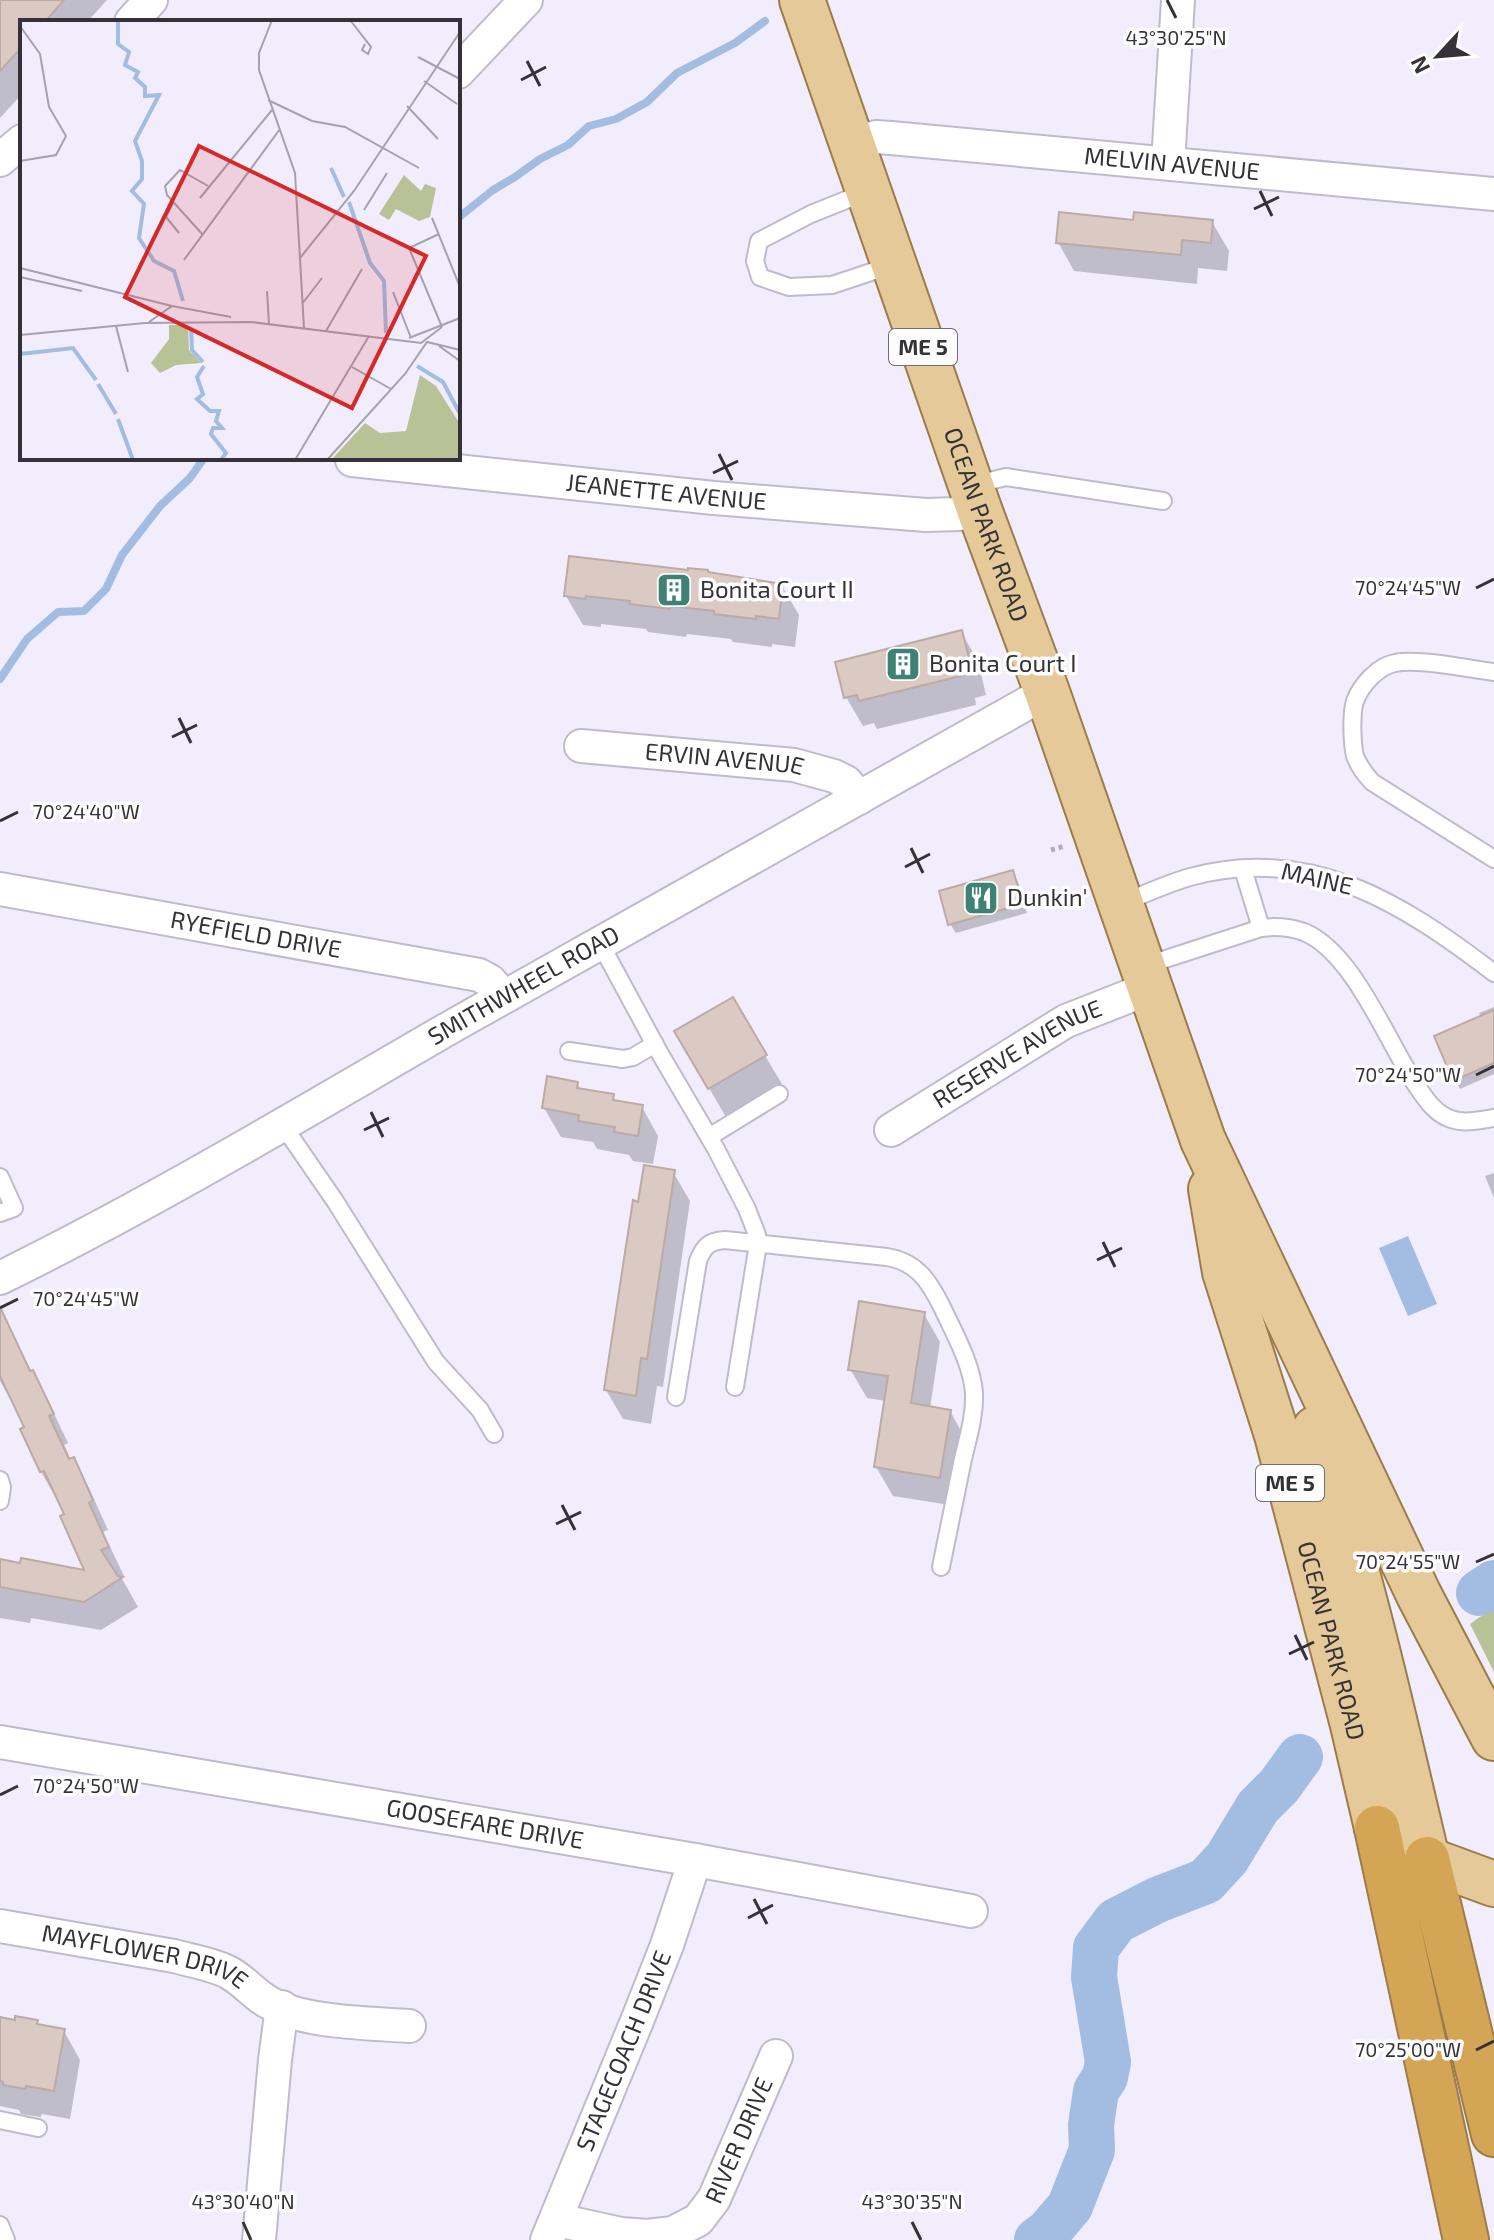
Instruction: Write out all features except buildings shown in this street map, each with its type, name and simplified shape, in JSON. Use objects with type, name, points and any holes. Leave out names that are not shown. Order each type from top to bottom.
[{"type":"highway","points":[[1377,1828],[1466,2240]]},
{"type":"highway","points":[[1427,1859],[1494,2134]]},
{"type":"main road","name":"OCEAN PARK ROAD","points":[[802,0],[1203,1140],[1419,1595],[1494,1738]]},
{"type":"main road","name":"OCEAN PARK ROAD","points":[[1203,1140],[1225,1272],[1277,1435],[1350,1711],[1377,1828]]},
{"type":"main road","points":[[1260,1259],[1355,1562],[1427,1859]]},
{"type":"main road","points":[[1377,1828],[1384,1839],[1396,1848],[1494,1884]]},
{"type":"street","points":[[133,20],[151,0]]},
{"type":"street","points":[[460,70],[526,0]]},
{"type":"street","points":[[1168,163],[1178,0]]},
{"type":"street","name":"MELVIN AVENUE","points":[[852,143],[876,137],[891,138],[1494,194]]},
{"type":"street","points":[[0,160],[20,143]]},
{"type":"street","name":"JEANETTE AVENUE","points":[[352,460],[714,498],[926,515],[960,514],[976,498]]},
{"type":"street","name":"SMITHWHEEL ROAD","points":[[2,1271],[99,1228],[1047,692]]},
{"type":"street","name":"ERVIN AVENUE","points":[[581,746],[794,765],[846,782],[859,798]]},
{"type":"street","name":"RYEFIELD DRIVE","points":[[0,889],[479,975],[490,981],[504,997]]},
{"type":"street","name":"RESERVE AVENUE","points":[[891,1130],[1066,1021],[1146,977]]},
{"type":"street","name":"GOOSEFARE DRIVE","points":[[0,1742],[695,1860],[971,1911]]},
{"type":"street","name":"STAGECOACH DRIVE","points":[[552,2230],[667,1945],[695,1860]]},
{"type":"street","name":"MAYFLOWER DRIVE","points":[[0,1926],[201,1963],[227,1972],[268,2002],[323,2018],[409,2026]]},
{"type":"street","points":[[259,2240],[282,2007]]},
{"type":"street","name":"RIVER DRIVE","points":[[552,2230],[647,2236],[673,2233],[698,2220],[714,2199],[776,2056]]},
{"type":"lane","points":[[868,191],[811,214],[759,241],[755,261],[760,277],[789,287],[832,285],[894,264]]},
{"type":"lane","points":[[976,498],[1006,477],[1163,501]]},
{"type":"lane","points":[[1494,672],[1417,663],[1395,663],[1381,668],[1355,700],[1353,746],[1361,769],[1372,782],[1494,859]]},
{"type":"lane","points":[[1243,869],[1261,928]]},
{"type":"lane","name":"MAINE","points":[[1120,904],[1190,877],[1243,869],[1303,872],[1359,887],[1419,919],[1494,973]]},
{"type":"lane","points":[[1146,977],[1261,928],[1281,926],[1306,933],[1341,961],[1408,1073],[1435,1110],[1451,1120],[1494,1118]]},
{"type":"lane","points":[[600,943],[709,1137],[747,1209],[757,1235],[735,1387]]},
{"type":"lane","points":[[569,1051],[623,1059],[633,1057],[655,1044]]},
{"type":"lane","points":[[709,1137],[779,1094]]},
{"type":"lane","points":[[282,1124],[335,1201],[436,1362],[480,1410],[494,1434]]},
{"type":"lane","points":[[0,1177],[14,1208],[0,1213]]},
{"type":"lane","points":[[676,1397],[698,1261],[702,1251],[714,1241],[899,1259],[921,1272],[931,1284],[962,1354],[974,1391],[970,1428],[941,1567]]},
{"type":"lane","points":[[0,1480],[0,1501]]},
{"type":"lane","points":[[0,2120],[38,2128]]},
{"type":"lane","points":[[0,2225],[6,2240]]},
{"type":"path","points":[[1051,850],[1065,846]]},
{"type":"green space","points":[[1494,1607],[1494,1672],[1470,1624]]},
{"type":"water","points":[[1408,1236],[1437,1304],[1408,1316],[1379,1248]]},
{"type":"waterway","points":[[460,216],[493,190],[540,159],[568,145],[589,126],[616,119],[647,102],[677,73],[735,43],[765,21]]},
{"type":"waterway","points":[[0,679],[27,639],[58,612],[84,611],[106,589],[122,555],[160,506],[190,478],[203,460]]},
{"type":"waterway","points":[[1479,1593],[1494,1583]]},
{"type":"waterway","points":[[1037,2240],[1070,2206],[1092,2150],[1091,2125],[1096,2091],[1105,2077],[1108,2062],[1094,1977],[1096,1948],[1116,1921],[1157,1900],[1206,1881],[1227,1858],[1258,1807],[1279,1786],[1300,1757]]},
{"type":"place","name":"Bonita Court II","points":[[674,590]]},
{"type":"place","name":"Bonita Court I","points":[[903,664]]},
{"type":"place","name":"Dunkin'","points":[[981,898]]}]
